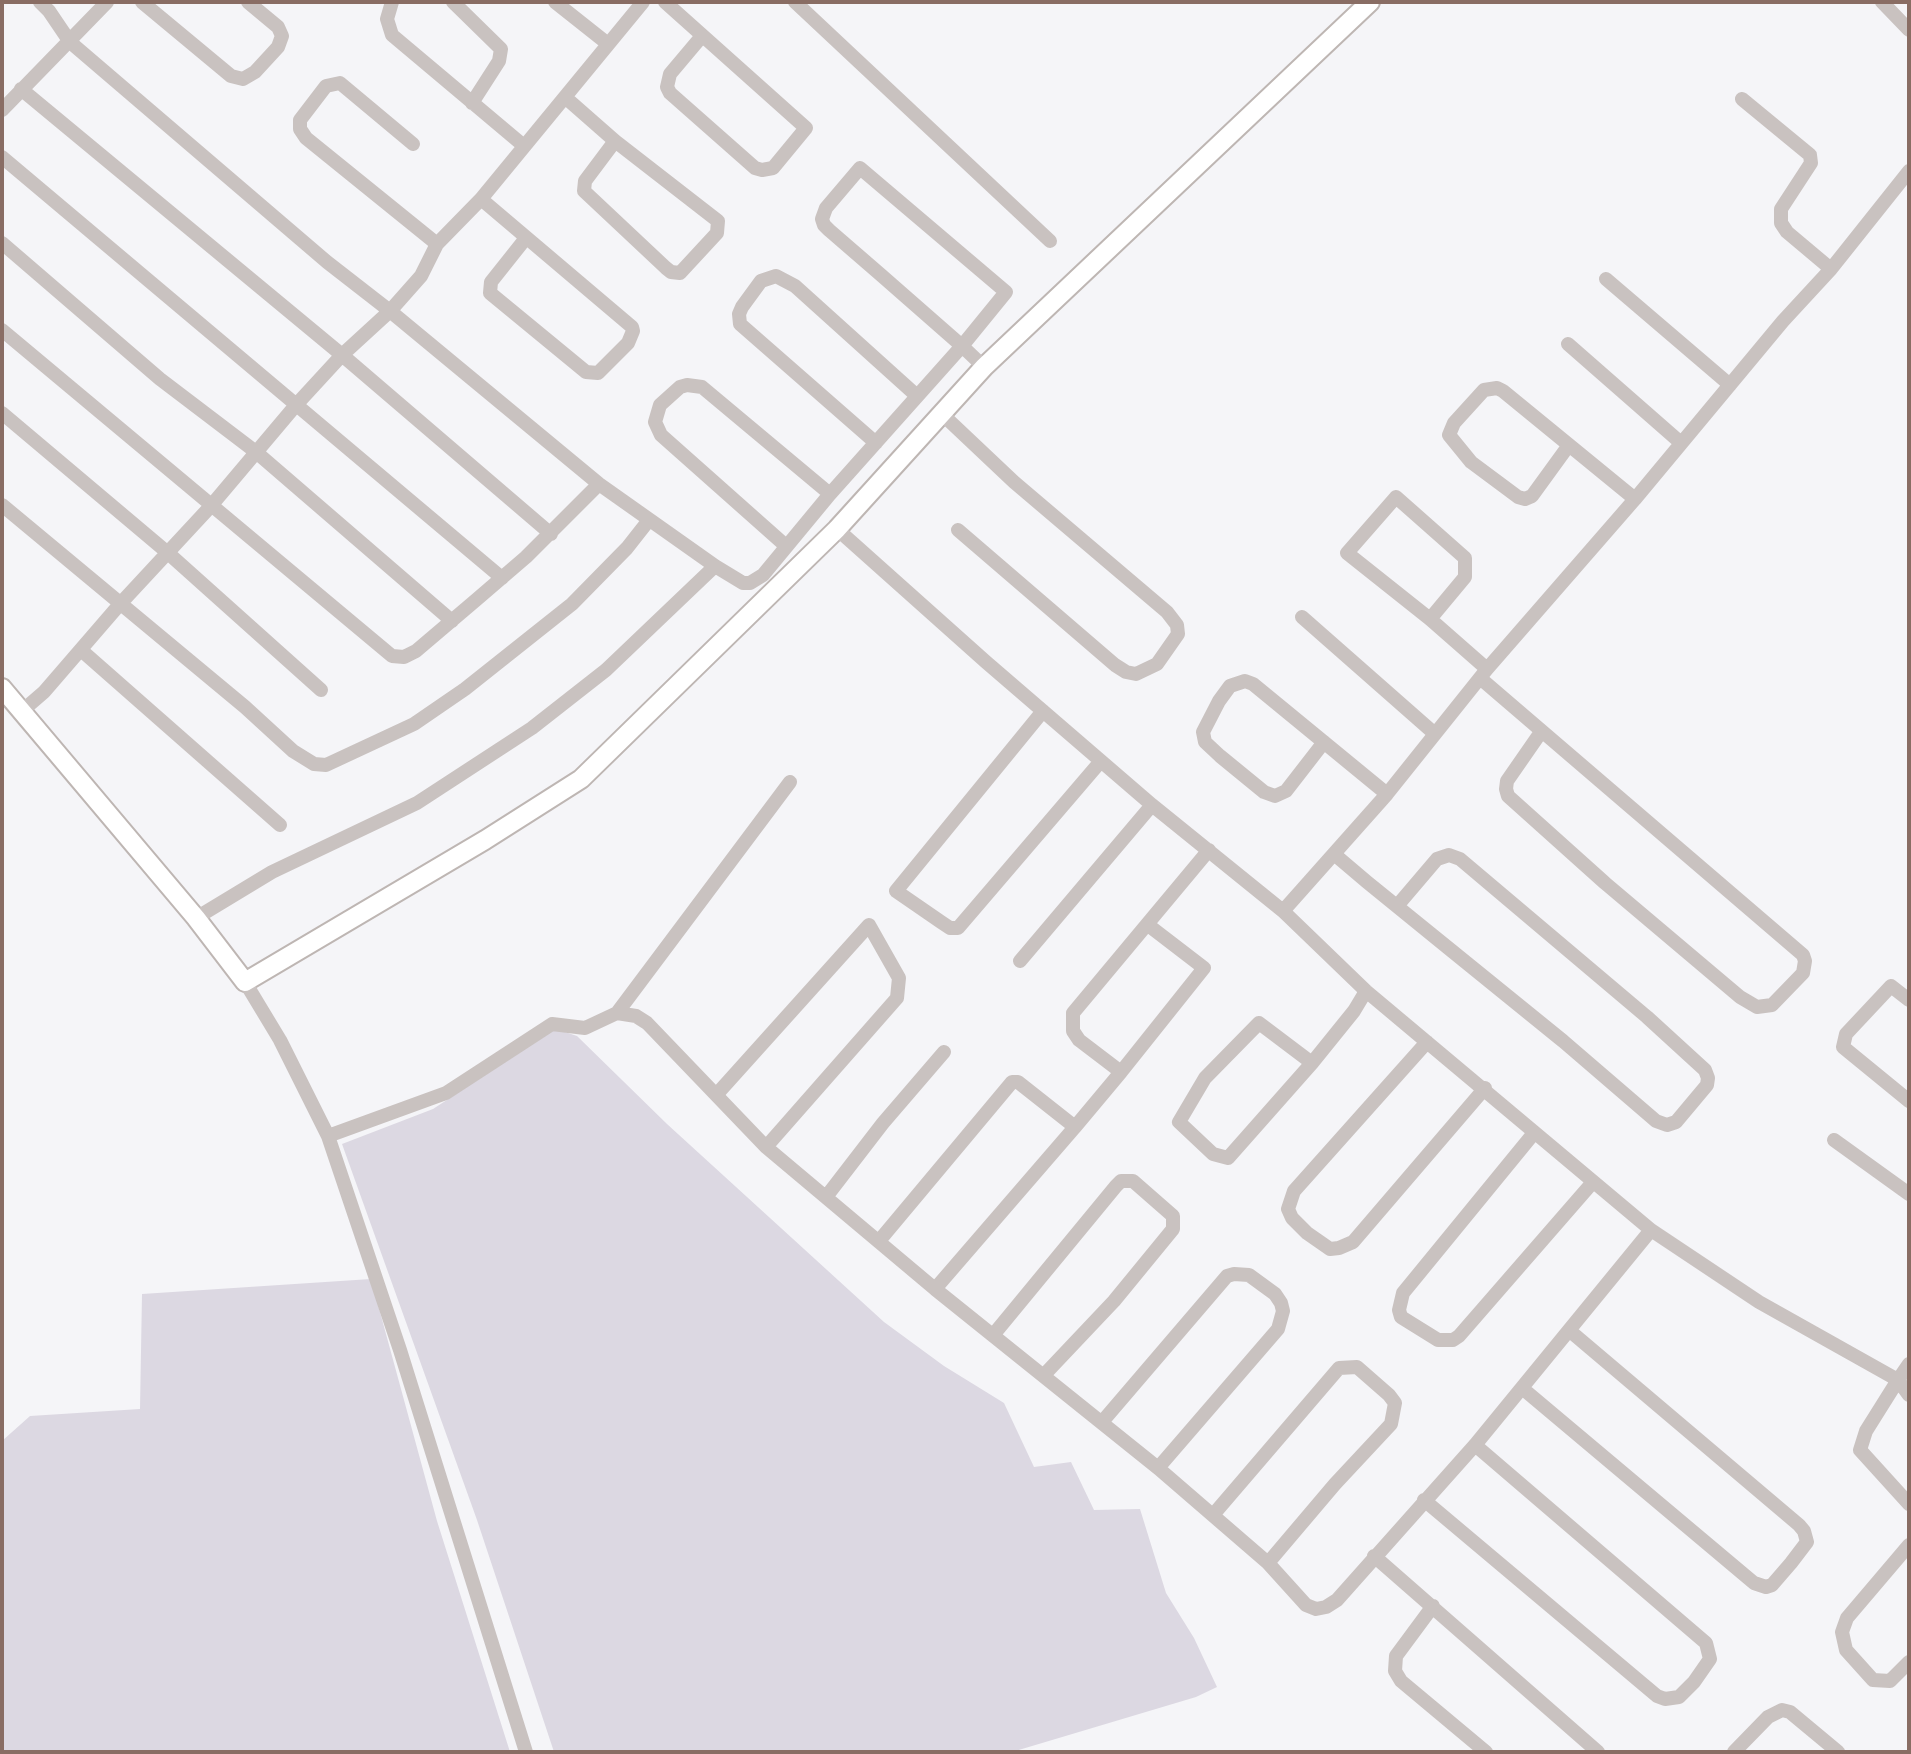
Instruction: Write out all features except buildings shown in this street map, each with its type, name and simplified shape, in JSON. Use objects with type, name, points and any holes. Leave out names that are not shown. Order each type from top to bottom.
[{"type":"main road","points":[[2,688],[196,918],[245,982],[472,848],[581,779],[837,529],[984,367],[1370,2]]},
{"type":"street","points":[[40,2],[70,42],[270,214],[599,484],[736,580],[750,583],[763,575],[830,494],[962,346],[1006,292],[860,168],[826,208],[822,219],[824,225],[962,346],[984,367]]},
{"type":"street","points":[[2,110],[107,2]]},
{"type":"street","points":[[142,2],[231,76],[243,79],[278,47],[282,36],[278,27],[248,2]]},
{"type":"street","points":[[392,2],[387,19],[392,35],[524,146]]},
{"type":"street","points":[[453,2],[501,49],[499,61],[472,103]]},
{"type":"street","points":[[555,2],[608,44]]},
{"type":"street","points":[[22,711],[44,692],[210,507],[296,405],[421,276],[437,244],[481,199],[643,2]]},
{"type":"street","points":[[665,2],[806,128],[773,168],[755,168],[670,93],[667,87],[670,74],[702,36]]},
{"type":"street","points":[[795,2],[1050,241]]},
{"type":"street","points":[[1882,2],[1909,30]]},
{"type":"street","points":[[413,144],[340,83],[326,86],[300,120],[300,129],[306,138],[437,244]]},
{"type":"street","points":[[21,89],[342,355],[551,534]]},
{"type":"street","points":[[566,98],[615,141],[718,221],[717,233],[680,273],[666,268],[584,191],[585,181],[615,141]]},
{"type":"street","points":[[1742,99],[1810,155],[1811,163],[1781,209],[1781,223],[1787,232],[1831,269]]},
{"type":"street","points":[[2,157],[502,578]]},
{"type":"street","points":[[1283,911],[1387,794],[1484,674],[1783,321],[1831,269],[1909,171]]},
{"type":"street","points":[[481,199],[632,327],[628,343],[598,373],[586,372],[490,293],[491,282],[526,238]]},
{"type":"street","points":[[2,243],[160,379],[256,452],[452,621]]},
{"type":"street","points":[[876,443],[740,324],[742,307],[761,281],[776,276],[795,286],[917,396]]},
{"type":"street","points":[[1606,279],[1730,385]]},
{"type":"street","points":[[2,330],[210,507],[392,656],[404,657],[452,621],[551,534],[599,484]]},
{"type":"street","points":[[1568,344],[1681,443]]},
{"type":"street","points":[[786,546],[661,435],[655,422],[660,405],[680,387],[702,387],[830,494]]},
{"type":"street","points":[[1569,445],[1532,496],[1525,499],[1471,462],[1449,435],[1454,423],[1484,390],[1490,387],[1503,391],[1569,445],[1635,499]]},
{"type":"street","points":[[2,413],[168,553],[321,690]]},
{"type":"street","points":[[942,414],[1014,482],[1167,612],[1177,625],[1178,634],[1157,664],[1136,674],[1126,672],[958,530]]},
{"type":"street","points":[[1430,619],[1465,577],[1467,564],[1465,558],[1396,497],[1347,553],[1430,619],[1541,732],[1803,955],[1803,973],[1772,1005],[1757,1007],[1740,997],[1508,796],[1507,781],[1541,732]]},
{"type":"street","points":[[2,505],[245,707],[293,751],[314,764],[326,765],[414,724],[465,689],[572,604],[621,555],[649,520]]},
{"type":"street","points":[[837,529],[1152,805],[1283,911],[1366,991],[1651,1230],[1759,1302],[1898,1380],[1909,1395]]},
{"type":"street","points":[[196,918],[272,872],[417,803],[532,728],[606,670],[715,566]]},
{"type":"street","points":[[1302,617],[1435,734]]},
{"type":"street","points":[[81,650],[280,825]]},
{"type":"street","points":[[1324,742],[1286,791],[1275,796],[1264,792],[1205,742],[1203,732],[1230,686],[1245,681],[1262,691],[1324,742],[1387,794]]},
{"type":"street","points":[[1043,711],[896,891],[950,928],[958,928],[1101,761]]},
{"type":"street","points":[[328,1136],[446,1093],[552,1024],[585,1028],[617,1013],[790,782]]},
{"type":"street","points":[[1020,961],[1152,805]]},
{"type":"street","points":[[1121,1072],[1079,1040],[1073,1031],[1073,1013],[1078,1003],[1148,925],[1209,850]]},
{"type":"street","points":[[1334,854],[1656,1121],[1667,1125],[1676,1122],[1707,1085],[1705,1070],[1460,859],[1449,855],[1437,859],[1397,906]]},
{"type":"street","points":[[717,1094],[869,925],[899,978],[897,998],[766,1147]]},
{"type":"street","points":[[935,1289],[1075,1127],[1204,968],[1148,925]]},
{"type":"street","points":[[245,982],[280,1040],[328,1136],[400,1350],[526,1752]]},
{"type":"street","points":[[1909,1000],[1891,986],[1846,1034],[1843,1047],[1909,1101]]},
{"type":"street","points":[[1312,1063],[1259,1023],[1205,1078],[1179,1122],[1213,1154],[1228,1158],[1312,1063],[1354,1011],[1366,991]]},
{"type":"street","points":[[617,1013],[630,1014],[647,1023],[766,1147],[935,1289],[1158,1468],[1268,1563],[1306,1605],[1316,1609],[1337,1600],[1475,1445],[1651,1230]]},
{"type":"street","points":[[1427,1042],[1294,1191],[1288,1209],[1292,1218],[1307,1233],[1330,1249],[1353,1242],[1485,1088]]},
{"type":"street","points":[[826,1197],[883,1123],[944,1052]]},
{"type":"street","points":[[879,1241],[1012,1082],[1018,1082],[1075,1127]]},
{"type":"street","points":[[1534,1133],[1403,1293],[1399,1310],[1401,1317],[1438,1340],[1445,1342],[1459,1336],[1593,1182]]},
{"type":"street","points":[[1834,1140],[1909,1194]]},
{"type":"street","points":[[994,1334],[1116,1186],[1121,1181],[1133,1181],[1173,1216],[1173,1229],[1114,1301],[1044,1375]]},
{"type":"street","points":[[1102,1422],[1227,1276],[1249,1275],[1275,1294],[1283,1311],[1278,1329],[1158,1468]]},
{"type":"street","points":[[1522,1388],[1754,1583],[1766,1587],[1772,1585],[1791,1563],[1807,1542],[1799,1525],[1570,1331]]},
{"type":"street","points":[[1909,1364],[1866,1431],[1860,1450],[1909,1504]]},
{"type":"street","points":[[1213,1515],[1339,1368],[1357,1367],[1395,1403],[1391,1424],[1268,1563]]},
{"type":"street","points":[[1424,1500],[1657,1696],[1665,1699],[1679,1697],[1694,1682],[1710,1659],[1706,1643],[1475,1445]]},
{"type":"street","points":[[1909,1545],[1847,1618],[1842,1632],[1846,1650],[1873,1680],[1890,1681],[1909,1662]]},
{"type":"street","points":[[1374,1556],[1598,1752]]},
{"type":"street","points":[[1433,1606],[1396,1656],[1395,1671],[1401,1681],[1486,1752]]},
{"type":"street","points":[[1734,1752],[1768,1717],[1782,1710],[1790,1712],[1838,1752]]},
{"type":"shaded area","points":[[556,1029],[577,1036],[667,1124],[884,1322],[944,1366],[1004,1403],[1034,1467],[1071,1462],[1094,1510],[1140,1509],[1166,1593],[1194,1638],[1217,1687],[1196,1697],[1012,1752],[554,1752],[477,1520],[342,1144],[433,1109]]},
{"type":"shaded area","points":[[371,1279],[437,1521],[510,1752],[2,1752],[2,1441],[30,1416],[140,1409],[142,1294]]}]
